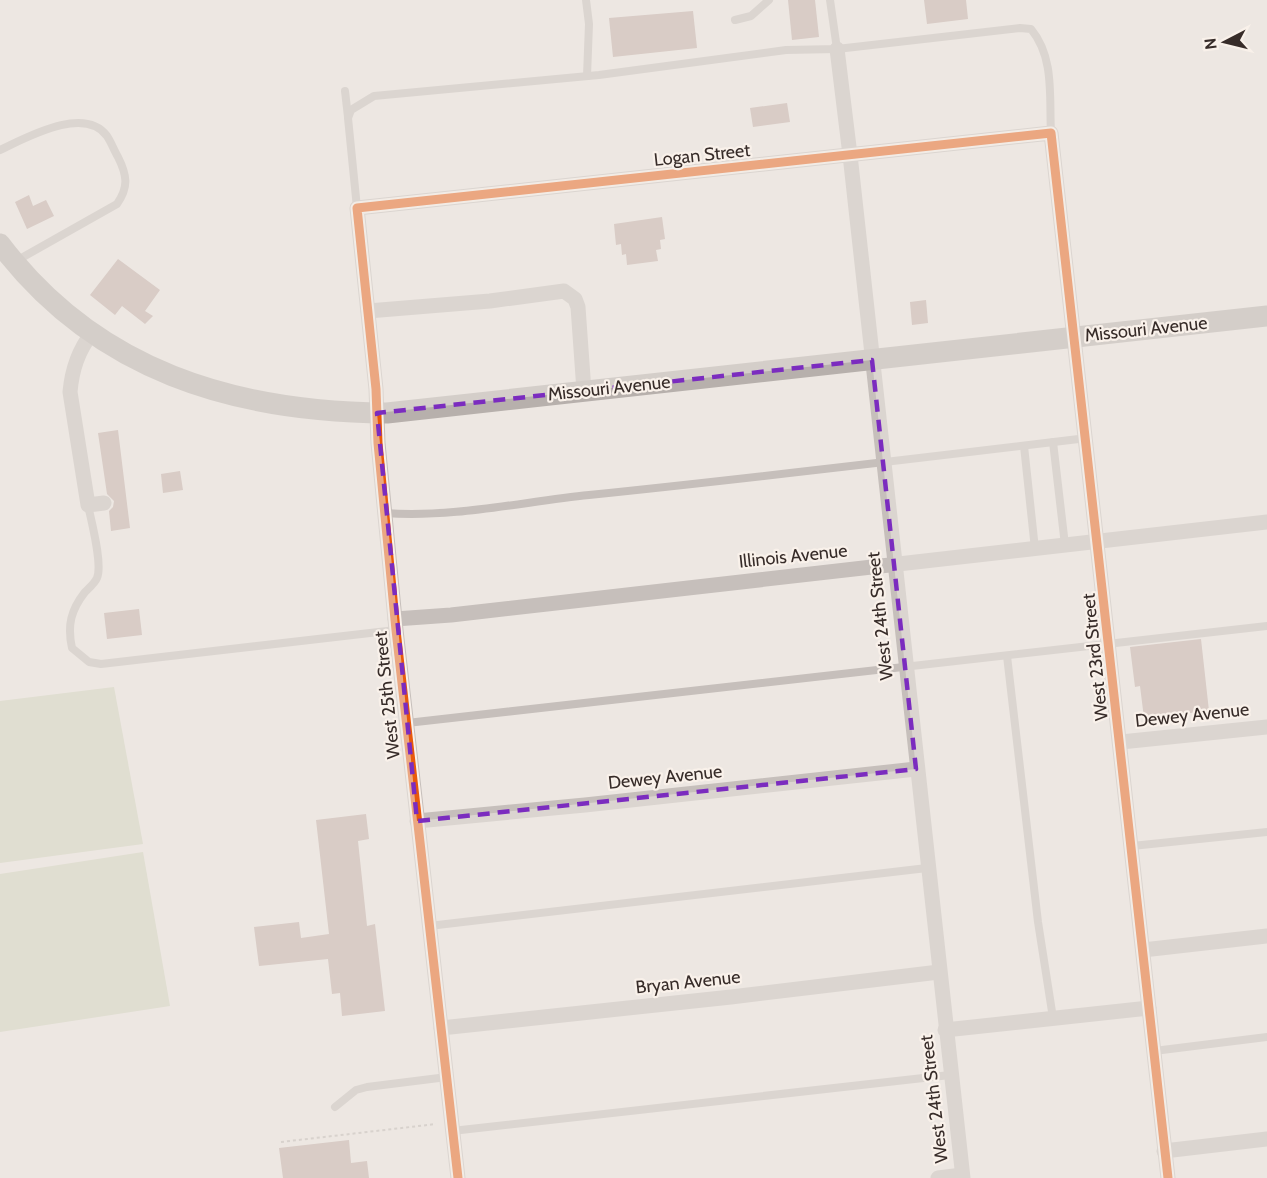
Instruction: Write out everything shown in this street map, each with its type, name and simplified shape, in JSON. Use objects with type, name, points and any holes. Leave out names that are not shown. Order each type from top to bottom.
[{"type":"street","name":"West 24th Street","points":[[837,49],[962,1177]]},
{"type":"street","name":"Logan Street","points":[[357,208],[1052,133]]},
{"type":"street","name":"West 23rd Street","points":[[1052,133],[1168,1178]]},
{"type":"street","name":"West 25th Street","points":[[357,208],[396,624],[458,1178]]},
{"type":"street","name":"Missouri Avenue","points":[[0,244],[36,286],[92,333],[129,356],[196,386],[278,405],[329,411],[377,413],[1267,316]]},
{"type":"street","points":[[368,311],[490,301],[564,291],[575,299],[578,307],[584,391]]},
{"type":"street","points":[[92,333],[82,346],[76,360],[71,376],[70,392],[88,505],[104,503]]},
{"type":"street","name":"Illinois Avenue","points":[[396,624],[451,615],[1267,522]]},
{"type":"street","name":"Dewey Avenue","points":[[1121,742],[1267,727]]},
{"type":"street","name":"Dewey Avenue","points":[[417,821],[916,769]]},
{"type":"street","points":[[1143,950],[1267,936]]},
{"type":"street","name":"Bryan Avenue","points":[[441,1028],[939,972]]},
{"type":"street","points":[[945,1029],[1149,1008]]},
{"type":"street","points":[[1164,1150],[1267,1139]]},
{"type":"street","points":[[938,1178],[962,1177]]},
{"type":"lane","points":[[586,0],[589,24],[587,76]]},
{"type":"lane","points":[[735,20],[751,16],[769,0]]},
{"type":"lane","points":[[830,0],[837,49]]},
{"type":"lane","points":[[348,118],[351,110],[374,96],[587,76],[786,50],[837,49],[1020,28],[1031,29],[1040,40],[1048,65],[1052,133]]},
{"type":"lane","points":[[345,91],[357,208]]},
{"type":"lane","points":[[0,150],[41,131],[62,125],[82,123],[94,126],[106,135],[121,163],[126,181],[124,193],[117,204],[14,262]]},
{"type":"lane","points":[[385,513],[418,516],[1087,438]]},
{"type":"lane","points":[[1053,442],[1065,545]]},
{"type":"lane","points":[[1024,446],[1035,549]]},
{"type":"lane","points":[[88,505],[99,567],[97,578],[74,608],[69,622],[72,648],[89,663],[101,664],[396,624]]},
{"type":"lane","points":[[407,723],[1267,626]]},
{"type":"lane","points":[[1007,656],[1038,922],[1053,1018]]},
{"type":"lane","points":[[1132,846],[1267,832]]},
{"type":"lane","points":[[429,926],[927,868]]},
{"type":"lane","points":[[1154,1051],[1267,1036]]},
{"type":"lane","points":[[452,1127],[950,1075]]},
{"type":"lane","points":[[334,1107],[356,1090],[367,1087],[447,1077]]},
{"type":"path","points":[[281,1142],[452,1127]]},
{"type":"highlighted area","points":[[872,360],[916,769],[417,821],[377,413]]},
{"type":"green space","points":[[114,687],[143,844],[0,863],[0,701]]},
{"type":"green space","points":[[143,852],[170,1006],[0,1032],[0,874]]},
{"type":"building","points":[[788,0],[815,0],[819,37],[792,40]]},
{"type":"building","points":[[924,0],[966,0],[968,19],[927,24]]},
{"type":"building","points":[[693,11],[697,48],[613,57],[609,18]]},
{"type":"building","points":[[787,103],[790,122],[753,127],[750,108]]},
{"type":"building","points":[[29,195],[33,206],[46,200],[54,216],[27,229],[15,202]]},
{"type":"building","points":[[662,217],[665,239],[660,240],[661,249],[656,250],[658,261],[627,265],[626,254],[622,255],[621,244],[616,245],[614,224]]},
{"type":"building","points":[[118,259],[160,290],[145,311],[153,316],[145,324],[122,306],[115,315],[90,295]]},
{"type":"building","points":[[926,300],[928,323],[912,325],[910,302]]},
{"type":"building","points":[[118,430],[130,528],[111,531],[109,511],[114,501],[107,494],[98,433]]},
{"type":"building","points":[[180,471],[183,490],[163,493],[161,474]]},
{"type":"building","points":[[139,609],[142,635],[107,639],[104,613]]},
{"type":"building","points":[[1201,639],[1209,711],[1144,718],[1140,686],[1135,687],[1130,647]]},
{"type":"building","points":[[366,814],[369,839],[358,841],[367,926],[375,924],[385,1011],[342,1016],[340,993],[332,994],[328,959],[259,966],[254,927],[299,922],[301,938],[329,934],[316,820]]},
{"type":"building","points":[[349,1140],[351,1163],[367,1161],[369,1178],[283,1178],[279,1148]]},
{"type":"cycle path","points":[[458,1178],[396,630],[378,443],[376,389],[357,208],[1051,133],[1168,1178]]}]
